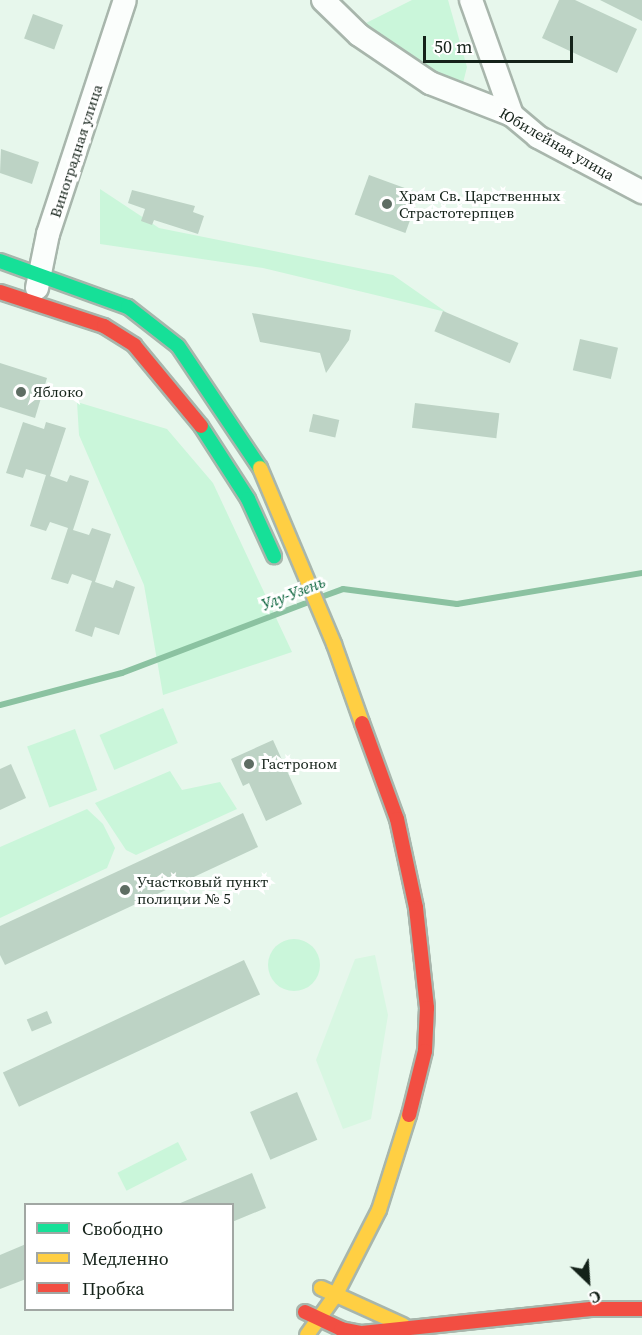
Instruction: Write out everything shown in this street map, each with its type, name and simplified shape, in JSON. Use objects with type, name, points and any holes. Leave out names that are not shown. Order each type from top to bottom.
[{"type":"main road","points":[[0,261],[40,273],[128,307],[178,346],[260,466],[326,627],[397,819],[416,908],[427,1008],[424,1051],[413,1103],[379,1210],[355,1262],[320,1319],[307,1335]]},
{"type":"main road","points":[[0,292],[104,326],[134,345],[208,434],[248,499],[281,572]]},
{"type":"main road","points":[[292,1327],[305,1312],[356,1232],[382,1170],[410,1082],[421,1015],[402,927]]},
{"type":"main road","points":[[355,1262],[362,1289],[380,1316]]},
{"type":"main road","points":[[321,1288],[404,1326]]},
{"type":"main road","points":[[305,1312],[359,1334],[404,1326],[591,1309],[642,1309]]},
{"type":"street","name":"Виноградная улица","points":[[34,304],[48,234],[125,0]]},
{"type":"street","points":[[324,0],[331,0]]},
{"type":"street","name":"Юбилейная улица","points":[[324,0],[359,35],[430,83],[512,116],[538,137],[642,192]]},
{"type":"street","points":[[471,0],[512,116]]},
{"type":"shaded area","points":[[412,0],[448,0],[467,67],[463,83],[450,84],[358,27]]},
{"type":"shaded area","points":[[100,189],[159,228],[393,275],[446,312],[263,268],[100,244]]},
{"type":"shaded area","points":[[77,402],[167,429],[213,483],[292,652],[163,695],[144,585],[79,435]]},
{"type":"shaded area","points":[[163,708],[178,743],[114,770],[99,735]]},
{"type":"shaded area","points":[[75,729],[97,790],[49,808],[27,746]]},
{"type":"shaded area","points":[[170,771],[182,790],[220,782],[237,809],[136,855],[126,850],[95,803]]},
{"type":"shaded area","points":[[87,809],[103,824],[115,848],[107,868],[0,918],[0,847]]},
{"type":"shaded area","points":[[294,939],[304,941],[312,947],[318,955],[320,965],[318,975],[312,983],[304,989],[294,991],[284,989],[276,983],[270,975],[268,965],[270,955],[276,947],[284,941]]},
{"type":"shaded area","points":[[375,955],[388,1015],[371,1119],[343,1129],[316,1060],[355,959]]},
{"type":"shaded area","points":[[178,1142],[187,1160],[126,1191],[117,1173]]},
{"type":"building","points":[[559,0],[575,0],[637,29],[617,73],[542,38]]},
{"type":"building","points":[[600,0],[642,0],[642,21]]},
{"type":"building","points":[[33,14],[63,25],[54,49],[24,38]]},
{"type":"building","points":[[1,149],[39,162],[32,184],[0,173]]},
{"type":"building","name":"Храм Св. Царственных Страстотерпцев","points":[[369,175],[420,193],[405,233],[355,214]]},
{"type":"building","points":[[132,190],[195,206],[193,212],[204,216],[198,234],[154,220],[152,225],[141,221],[145,209],[128,203]]},
{"type":"building","points":[[443,311],[518,343],[510,363],[434,331]]},
{"type":"building","points":[[252,313],[351,330],[349,340],[326,373],[320,353],[260,342]]},
{"type":"building","points":[[580,339],[618,348],[611,379],[573,370]]},
{"type":"building","name":"Яблоко","points":[[0,363],[47,378],[35,418],[0,407]]},
{"type":"building","points":[[415,403],[499,413],[496,438],[412,428]]},
{"type":"building","points":[[313,414],[339,420],[335,438],[309,432]]},
{"type":"building","points":[[23,422],[44,429],[46,422],[66,428],[50,476],[67,482],[70,475],[89,481],[73,530],[89,535],[92,528],[111,534],[95,582],[113,588],[116,580],[135,587],[119,635],[95,627],[92,637],[75,631],[92,581],[72,574],[68,584],[51,579],[68,528],[50,522],[46,531],[30,526],[46,475],[26,469],[23,478],[6,473]]},
{"type":"building","points":[[273,740],[302,804],[266,821],[249,783],[243,786],[231,759]]},
{"type":"building","points":[[11,764],[26,798],[0,810],[0,769]]},
{"type":"building","points":[[243,813],[258,847],[5,965],[0,955],[0,926]]},
{"type":"building","points":[[244,960],[260,994],[19,1107],[3,1072]]},
{"type":"building","points":[[47,1011],[52,1023],[32,1032],[27,1020]]},
{"type":"building","points":[[297,1092],[317,1140],[270,1160],[250,1112]]},
{"type":"building","points":[[252,1173],[266,1208],[234,1221],[234,1203],[180,1203]]},
{"type":"building","points":[[24,1245],[24,1280],[0,1289],[0,1255]]},
{"type":"waterway","name":"Улу-Узень","points":[[324,596],[343,589],[457,604],[642,573]]},
{"type":"waterway","name":"Улу-Узень","points":[[0,705],[122,673],[306,603]]},
{"type":"traffic: fast","points":[[0,261],[128,307],[178,346],[260,468]]},
{"type":"traffic: fast","points":[[201,426],[248,499],[274,556]]},
{"type":"traffic: slow","points":[[260,468],[334,644],[362,723]]},
{"type":"traffic: slow","points":[[307,1335],[335,1296],[379,1210],[409,1115]]},
{"type":"traffic: slow","points":[[321,1288],[403,1325]]},
{"type":"traffic: jam","points":[[0,292],[104,326],[134,345],[201,426]]},
{"type":"traffic: jam","points":[[362,723],[397,819],[416,908],[427,1008],[425,1051],[409,1115]]},
{"type":"traffic: jam","points":[[305,1312],[341,1329],[362,1333],[591,1309],[642,1309]]},
{"type":"place","name":"Храм Св. Царственных Страстотерпцев","points":[[387,204]]},
{"type":"place","name":"Яблоко","points":[[21,392]]},
{"type":"place","name":"Гастроном","points":[[249,764]]},
{"type":"place","name":"Участковый пункт полиции № 5","points":[[125,890]]}]
